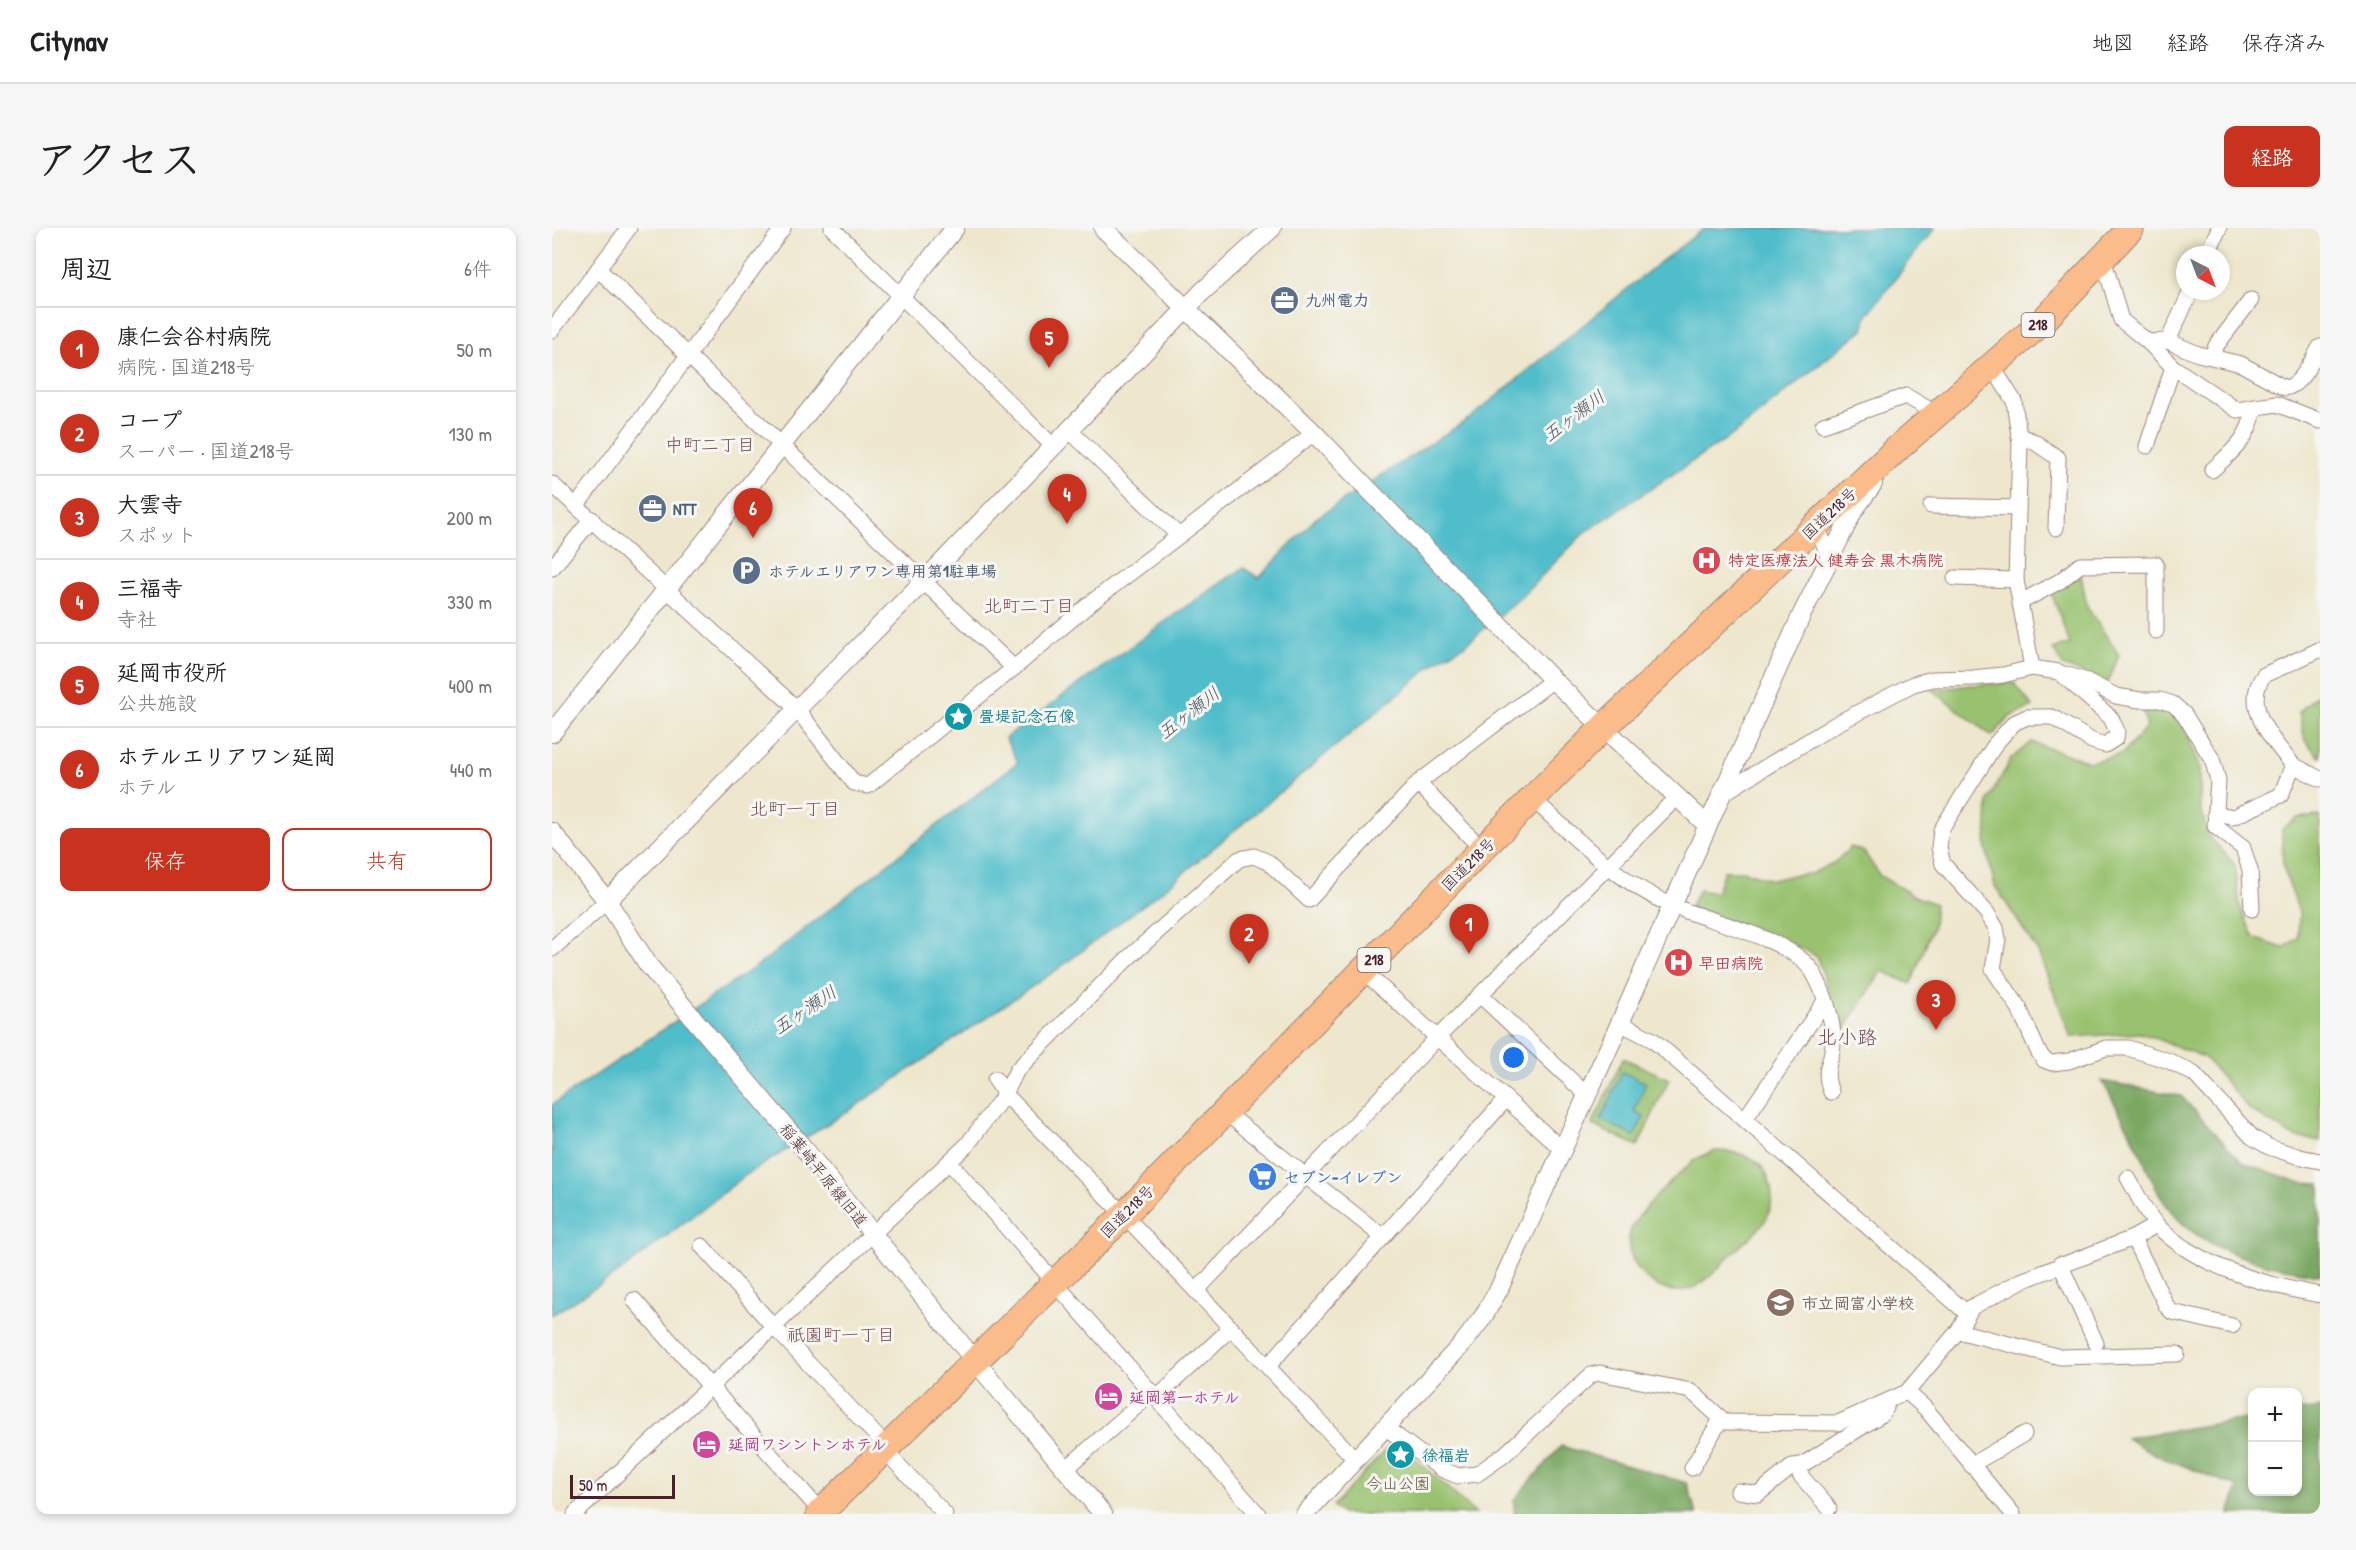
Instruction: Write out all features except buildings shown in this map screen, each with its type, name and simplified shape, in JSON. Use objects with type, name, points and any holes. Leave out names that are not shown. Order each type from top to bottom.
[{"type":"highway","name":"国道218号","points":[[821,1513],[1124,1215],[1482,849],[1604,728],[1899,447],[2042,322],[2131,228]]},
{"type":"street","points":[[552,330],[629,228]]},
{"type":"street","points":[[577,505],[783,228]]},
{"type":"street","points":[[552,733],[955,228]]},
{"type":"street","points":[[1103,228],[1314,434],[1553,680],[1707,825]]},
{"type":"street","points":[[552,949],[607,901],[924,581],[1185,309],[1226,268],[1272,228]]},
{"type":"street","points":[[2211,246],[2219,228]]},
{"type":"street","points":[[834,229],[1054,447]]},
{"type":"street","points":[[2103,258],[2121,320],[2148,342],[2172,367],[2237,410],[2277,404],[2320,421]]},
{"type":"street","points":[[598,269],[1014,668]]},
{"type":"street","points":[[2168,341],[2187,300]]},
{"type":"street","points":[[2212,356],[2216,346],[2250,300]]},
{"type":"street","points":[[2148,342],[2168,341],[2198,354],[2241,364],[2284,388],[2291,388],[2298,381],[2320,347]]},
{"type":"street","points":[[1992,366],[2014,401],[2019,436],[2016,580],[2032,668]]},
{"type":"street","points":[[2147,446],[2172,367]]},
{"type":"street","points":[[1823,425],[1905,396],[1937,414]]},
{"type":"street","points":[[2211,470],[2234,449],[2250,429],[2255,407]]},
{"type":"street","points":[[1069,430],[1178,535]]},
{"type":"street","points":[[552,484],[796,708],[854,783],[868,786],[1092,602],[1314,434]]},
{"type":"street","points":[[2019,436],[2033,441],[2058,458],[2056,528]]},
{"type":"street","points":[[1305,1514],[1464,1342],[1483,1317],[1499,1289],[1829,559],[1854,510],[1899,447]]},
{"type":"street","points":[[1931,506],[2018,508]]},
{"type":"street","points":[[552,568],[592,519]]},
{"type":"street","points":[[1817,524],[1829,559]]},
{"type":"street","points":[[2019,603],[2060,581],[2080,565],[2156,564],[2156,631]]},
{"type":"street","points":[[1955,578],[2016,580]]},
{"type":"street","points":[[2319,650],[2264,675],[2258,683],[2255,694],[2263,724],[2274,743],[2293,765],[2320,779]]},
{"type":"street","points":[[1725,792],[1836,724],[1912,684],[1933,679],[2003,675],[2032,668],[2059,672],[2087,681],[2116,696],[2140,700],[2160,700],[2173,704],[2184,714],[2212,759],[2218,780],[2215,826],[2243,848],[2250,870],[2252,909]]},
{"type":"street","points":[[2059,672],[2111,718],[2117,730],[2116,738],[2105,745],[2092,741],[2052,717],[2027,717],[2014,723],[1996,743],[1941,830],[1939,848],[1943,864],[1987,913],[1996,928],[1998,939],[1993,969],[2019,1008],[2044,1060],[2052,1063],[2069,1061],[2106,1048],[2128,1048],[2169,1061],[2194,1074],[2252,1137],[2269,1147],[2320,1161]]},
{"type":"street","points":[[574,1514],[967,1145],[1005,1094],[1017,1070],[1119,967],[1239,859],[1254,856],[1268,862],[1309,900],[1418,783],[1553,680]]},
{"type":"street","points":[[2215,814],[2233,817],[2276,799],[2281,795],[2293,765]]},
{"type":"street","points":[[1418,783],[1482,849]]},
{"type":"street","points":[[1196,1291],[1438,1037],[1677,797]]},
{"type":"street","points":[[1533,799],[1608,868],[1672,905],[1766,940],[1807,963],[1824,1001],[1833,1039],[1826,1079],[1831,1092]]},
{"type":"street","name":"稲葉崎平原線旧道","points":[[552,832],[607,901],[649,966],[806,1151],[975,1361],[1103,1514]]},
{"type":"street","points":[[1363,971],[1563,1150]]},
{"type":"street","points":[[1480,995],[1588,1095]]},
{"type":"street","points":[[1745,1119],[1824,1001]]},
{"type":"street","points":[[1620,1023],[1653,1040],[1968,1314]]},
{"type":"street","points":[[994,1079],[1005,1094],[1124,1215],[1355,1459]]},
{"type":"street","points":[[1268,1366],[1506,1099]]},
{"type":"street","points":[[1225,1112],[1383,1237]]},
{"type":"street","points":[[949,1162],[1258,1514]]},
{"type":"street","points":[[2128,1178],[2156,1225],[2200,1257],[2277,1287],[2320,1295]]},
{"type":"street","points":[[1385,1427],[1441,1469],[1458,1476],[1477,1474],[1504,1455],[1591,1375],[1600,1373],[1690,1391],[1725,1422],[1838,1424],[1907,1392],[1958,1331],[1972,1307],[2021,1281],[2060,1264],[2133,1238],[2156,1225]]},
{"type":"street","points":[[2133,1238],[2167,1307],[2172,1311],[2232,1326]]},
{"type":"street","points":[[702,1246],[945,1514]]},
{"type":"street","points":[[2060,1264],[2096,1343]]},
{"type":"street","points":[[634,1300],[821,1513]]},
{"type":"street","points":[[1066,1468],[1155,1395],[1231,1328]]},
{"type":"street","points":[[1958,1331],[2060,1357],[2176,1354]]},
{"type":"street","points":[[1907,1392],[1925,1408],[2013,1514]]},
{"type":"street","points":[[1738,1491],[1758,1494],[1792,1466],[1802,1465],[1882,1414],[1890,1400]]},
{"type":"street","points":[[1692,1468],[1721,1419]]},
{"type":"street","points":[[1971,1465],[2024,1434]]},
{"type":"street","points":[[1802,1465],[1800,1475],[1829,1508]]},
{"type":"green space","points":[[2081,575],[2087,607],[2119,655],[2108,683],[2063,666],[2053,649],[2070,644],[2051,591]]},
{"type":"green space","points":[[2014,683],[2033,707],[2011,716],[1992,736],[1932,690],[1971,685]]},
{"type":"green space","points":[[2320,692],[2320,757],[2305,741],[2299,712]]},
{"type":"green space","points":[[2142,709],[2170,713],[2186,731],[2200,766],[2200,806],[2208,835],[2235,865],[2240,906],[2254,938],[2283,948],[2298,938],[2299,912],[2283,866],[2282,829],[2297,818],[2320,816],[2320,1141],[2294,1137],[2250,1110],[2204,1057],[2141,1033],[2071,1037],[2038,952],[1995,886],[1986,849],[1988,801],[2011,759],[2031,742],[2090,762],[2122,754],[2147,727]]},
{"type":"green space","points":[[1851,847],[1864,852],[1880,876],[1914,896],[1935,904],[1933,926],[1911,984],[1882,971],[1840,1036],[1836,1012],[1817,957],[1805,950],[1690,907],[1699,890],[1716,893],[1724,871],[1743,871],[1773,880],[1793,875],[1811,874],[1835,862]]},
{"type":"green space","points":[[1623,1058],[1669,1079],[1638,1146],[1592,1125]]},
{"type":"green space","points":[[2102,1081],[2181,1096],[2242,1162],[2301,1183],[2320,1184],[2320,1275],[2282,1268],[2224,1250],[2207,1241],[2177,1218],[2159,1193]]},
{"type":"green space","points":[[1715,1151],[1749,1157],[1765,1171],[1772,1194],[1767,1217],[1760,1227],[1698,1285],[1686,1290],[1675,1291],[1654,1285],[1634,1262],[1629,1250],[1630,1232],[1640,1215],[1668,1184],[1696,1159]]},
{"type":"green space","points":[[2320,1408],[2320,1514],[2229,1514],[2238,1487],[2156,1455],[2126,1438],[2248,1419],[2248,1496],[2302,1496],[2302,1410]]},
{"type":"green space","name":"今山公園","points":[[1395,1440],[1476,1514],[1342,1514],[1333,1506]]},
{"type":"green space","points":[[1561,1446],[1687,1483],[1697,1514],[1514,1514],[1514,1500]]},
{"type":"water","name":"五ヶ瀬川","points":[[1705,228],[1935,228],[1867,315],[1863,329],[1734,434],[1584,533],[1520,598],[1465,645],[1440,659],[1162,891],[1058,969],[853,1108],[746,1175],[620,1272],[552,1315],[552,1105],[761,963],[1018,762],[1005,738],[1181,610],[1243,568],[1259,578],[1316,518],[1470,418],[1655,266]]},
{"type":"water","points":[[1622,1072],[1646,1083],[1634,1112],[1644,1117],[1634,1136],[1601,1120]]},
{"type":"place","name":"九州電力","points":[[1284,300]]},
{"type":"place","name":"延岡市役所","points":[[1049,368]]},
{"type":"place","name":"NTT","points":[[652,509]]},
{"type":"place","name":"三福寺","points":[[1067,524]]},
{"type":"place","name":"ホテルエリアワン延岡","points":[[753,538]]},
{"type":"place","name":"特定医療法人 健寿会 黒木病院","points":[[1707,560]]},
{"type":"place","name":"ホテルエリアワン専用第1駐車場","points":[[747,571]]},
{"type":"place","name":"畳堤記念石像","points":[[958,716]]},
{"type":"place","name":"康仁会谷村病院","points":[[1469,954]]},
{"type":"place","name":"早田病院","points":[[1678,963]]},
{"type":"place","name":"コープ","points":[[1249,964]]},
{"type":"place","name":"大雲寺","points":[[1936,1030]]},
{"type":"place","name":"セブン-イレブン","points":[[1263,1177]]},
{"type":"place","name":"市立岡富小学校","points":[[1781,1303]]},
{"type":"place","name":"延岡第一ホテル","points":[[1108,1397]]},
{"type":"place","name":"延岡ワシントンホテル","points":[[707,1444]]},
{"type":"place","name":"徐福岩","points":[[1401,1455]]},
{"type":"district","name":"中町二丁目","points":[[710,445]]},
{"type":"district","name":"北町二丁目","points":[[1029,606]]},
{"type":"district","name":"北町一丁目","points":[[795,809]]},
{"type":"district","name":"北小路","points":[[1847,1037]]},
{"type":"district","name":"祇園町一丁目","points":[[841,1335]]}]
